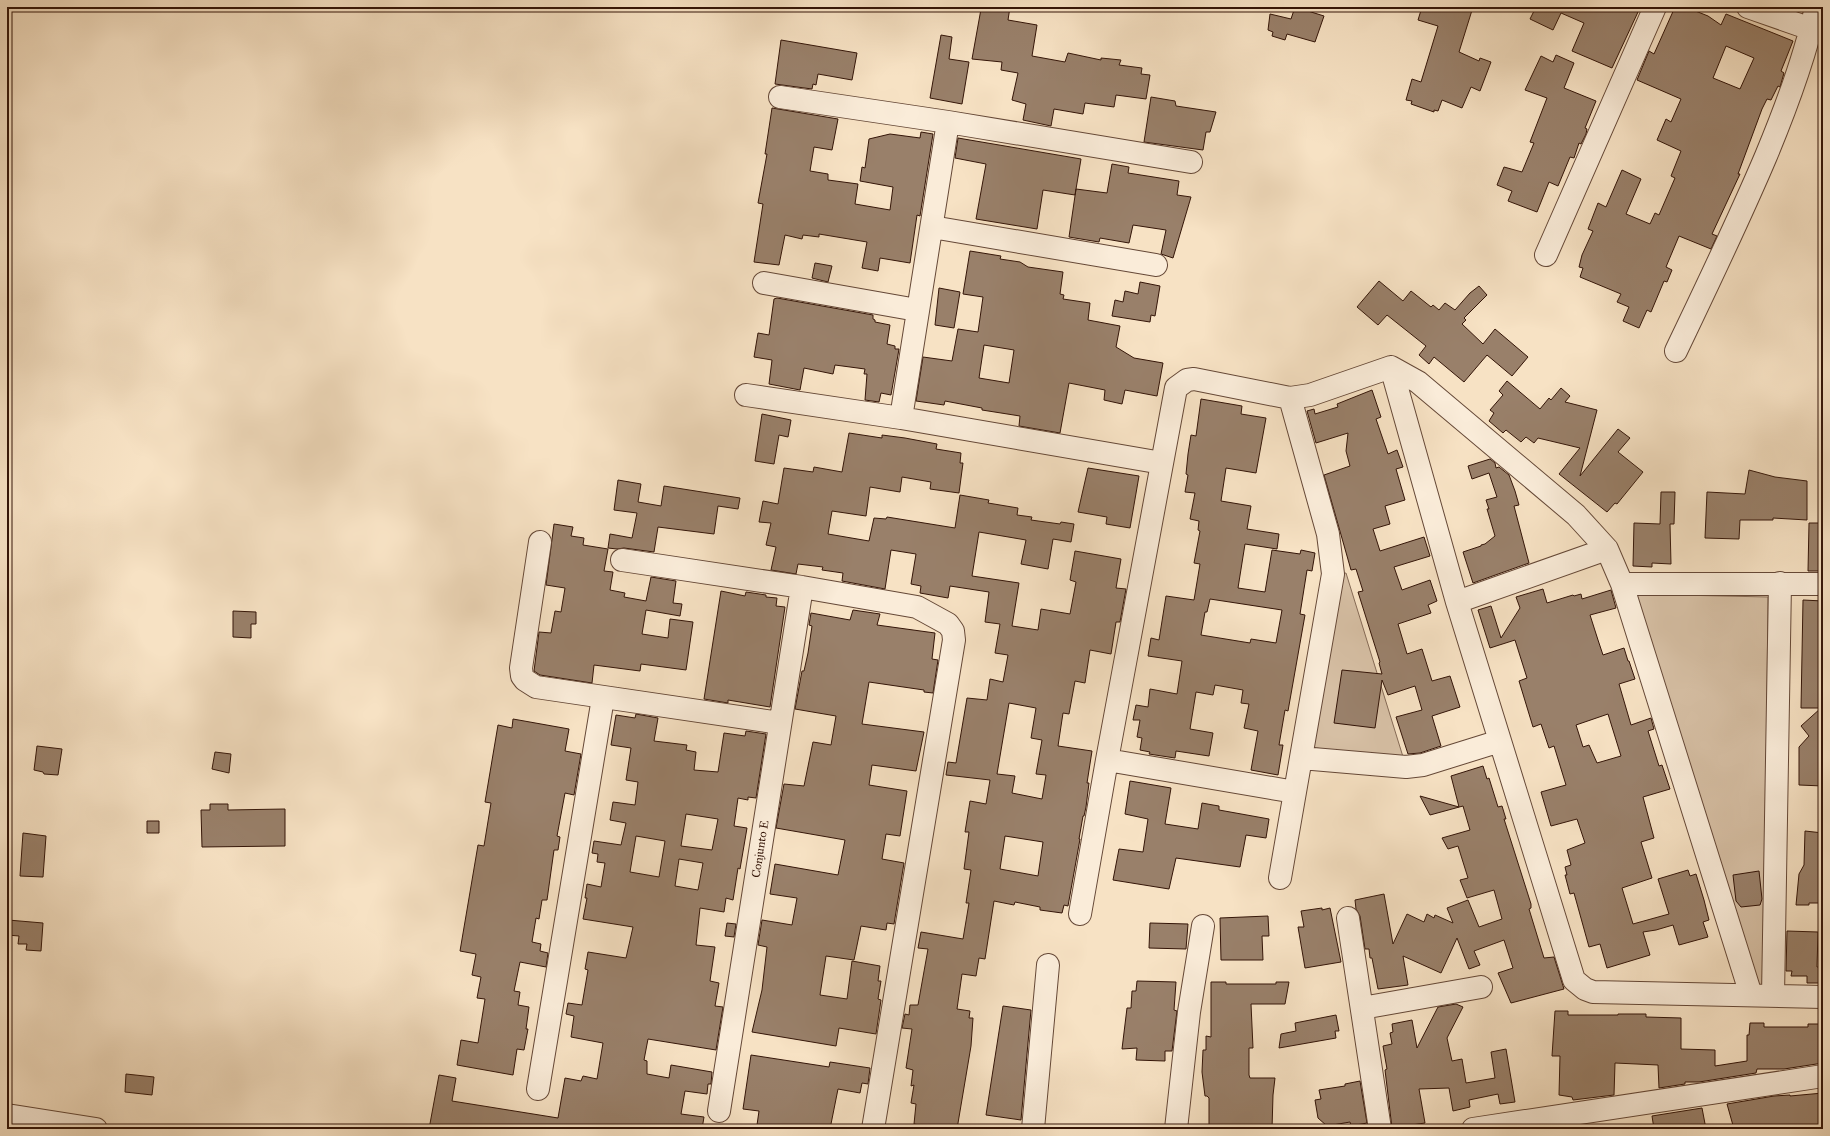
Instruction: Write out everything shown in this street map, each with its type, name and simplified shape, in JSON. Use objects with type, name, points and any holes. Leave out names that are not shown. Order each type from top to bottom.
[{"type":"street","points":[[1546,255],[1655,7]]},
{"type":"street","points":[[1748,7],[1811,29]]},
{"type":"street","points":[[1676,351],[1749,196],[1782,115],[1811,29],[1816,7]]},
{"type":"street","points":[[780,97],[948,122],[1191,162]]},
{"type":"street","points":[[901,418],[948,122]]},
{"type":"street","points":[[932,227],[1156,265]]},
{"type":"street","points":[[764,283],[917,310]]},
{"type":"street","points":[[1391,367],[1457,602],[1574,980],[1585,989],[1593,992],[1823,997]]},
{"type":"street","points":[[1080,914],[1176,388],[1186,380],[1194,379],[1290,398],[1310,395],[1391,367],[1418,382],[1576,515],[1607,549],[1622,584],[1751,995]]},
{"type":"street","points":[[746,395],[901,418],[1162,463]]},
{"type":"street","points":[[1280,878],[1333,574],[1328,534],[1290,398]]},
{"type":"street","points":[[540,542],[521,668],[522,676],[536,687],[780,723]]},
{"type":"street","points":[[1457,602],[1607,549]]},
{"type":"street","points":[[622,560],[802,587],[917,607],[948,624],[953,631],[954,640],[873,1129]]},
{"type":"street","points":[[1773,996],[1780,583]]},
{"type":"street","points":[[1622,584],[1823,584]]},
{"type":"street","name":"Conjunto E","points":[[719,1111],[802,587]]},
{"type":"street","points":[[538,1089],[604,698]]},
{"type":"street","points":[[1301,758],[1386,767],[1406,767],[1423,765],[1500,741]]},
{"type":"street","points":[[1107,760],[1295,792]]},
{"type":"street","points":[[1348,918],[1380,1129]]},
{"type":"street","points":[[1176,1129],[1189,1012],[1203,926]]},
{"type":"street","points":[[1033,1129],[1048,965]]},
{"type":"street","points":[[1362,1008],[1481,987]]},
{"type":"street","points":[[1473,1129],[1823,1076]]},
{"type":"street","points":[[7,1115],[96,1129]]},
{"type":"shaded area","points":[[1346,573],[1404,760],[1316,748],[1311,743],[1339,574]]},
{"type":"shaded area","points":[[1633,594],[1768,597],[1764,987],[1756,986]]},
{"type":"building","points":[[995,7],[1010,7],[1008,20],[1037,25],[1032,56],[1065,62],[1068,53],[1101,60],[1101,58],[1121,60],[1119,65],[1142,68],[1141,74],[1150,75],[1146,99],[1116,95],[1114,107],[1085,103],[1083,114],[1054,109],[1051,126],[1023,120],[1026,104],[1012,100],[1018,73],[1001,70],[1002,62],[972,59],[981,9],[995,11]]},
{"type":"building","points":[[1295,7],[1324,16],[1315,42],[1287,34],[1285,40],[1272,36],[1273,32],[1268,30],[1270,14],[1291,19]]},
{"type":"building","points":[[1422,7],[1473,7],[1459,52],[1479,61],[1480,58],[1491,62],[1480,91],[1471,87],[1462,108],[1442,100],[1438,111],[1434,110],[1434,112],[1411,104],[1412,101],[1406,100],[1412,79],[1421,82],[1438,26],[1418,20]]},
{"type":"building","points":[[1536,7],[1626,7],[1638,12],[1612,68],[1572,51],[1584,23],[1561,13],[1553,30],[1530,19]]},
{"type":"building","points":[[1675,7],[1695,7],[1693,10],[1708,16],[1721,25],[1726,14],[1793,41],[1781,71],[1784,73],[1780,87],[1778,86],[1771,100],[1767,99],[1762,109],[1738,174],[1740,174],[1712,234],[1717,236],[1711,249],[1679,236],[1666,267],[1672,270],[1667,282],[1664,281],[1651,312],[1647,310],[1639,328],[1623,321],[1629,307],[1617,302],[1621,294],[1580,277],[1583,268],[1579,267],[1582,255],[1593,231],[1588,229],[1598,203],[1606,207],[1622,170],[1641,179],[1626,214],[1650,224],[1655,213],[1659,215],[1675,178],[1671,176],[1681,151],[1657,140],[1666,119],[1671,122],[1681,99],[1637,80],[1649,51],[1654,54]],"holes":[[[1726,46],[1754,58],[1740,89],[1713,78]]]},
{"type":"building","points":[[941,35],[952,37],[949,59],[969,62],[962,104],[930,98]]},
{"type":"building","points":[[781,40],[857,53],[852,80],[818,74],[816,85],[813,84],[812,89],[775,84]]},
{"type":"building","points":[[1556,55],[1574,63],[1564,88],[1596,101],[1585,128],[1587,129],[1586,134],[1581,144],[1579,143],[1574,158],[1570,157],[1558,186],[1549,182],[1537,212],[1508,201],[1512,191],[1497,185],[1504,167],[1522,172],[1534,143],[1530,142],[1547,98],[1525,90],[1541,56],[1553,62]]},
{"type":"building","points":[[1151,97],[1175,101],[1176,106],[1216,112],[1210,132],[1206,132],[1203,150],[1144,142]]},
{"type":"building","points":[[772,108],[838,119],[832,150],[814,147],[810,171],[828,174],[828,180],[858,184],[855,204],[890,210],[893,187],[860,181],[862,167],[865,168],[869,139],[890,134],[920,138],[921,132],[933,134],[920,216],[917,215],[910,263],[880,258],[878,271],[862,268],[867,242],[819,234],[819,237],[803,235],[802,239],[785,235],[779,265],[754,262],[763,204],[758,203],[767,154],[765,154]]},
{"type":"building","points":[[958,138],[1081,159],[1075,195],[1043,190],[1037,229],[976,219],[986,164],[955,158]]},
{"type":"building","points":[[1112,164],[1129,167],[1128,173],[1179,181],[1177,195],[1191,197],[1173,258],[1161,254],[1166,230],[1133,225],[1129,243],[1100,238],[1099,242],[1069,237],[1076,189],[1107,193]]},
{"type":"building","points":[[970,251],[1001,256],[1000,259],[1020,262],[1028,267],[1063,272],[1060,294],[1064,295],[1063,299],[1090,303],[1088,320],[1120,326],[1116,347],[1134,358],[1163,363],[1157,396],[1125,390],[1122,404],[1104,400],[1105,390],[1069,383],[1060,433],[1019,426],[1020,416],[982,410],[982,408],[945,401],[944,405],[916,401],[923,357],[952,361],[958,329],[978,332],[983,297],[963,294]],"holes":[[[984,345],[1014,350],[1009,383],[979,378]]]},
{"type":"building","points":[[815,263],[832,266],[828,282],[812,278]]},
{"type":"building","points":[[1379,281],[1403,301],[1411,291],[1431,307],[1433,305],[1439,310],[1445,303],[1455,310],[1470,293],[1479,286],[1487,295],[1464,318],[1466,320],[1462,324],[1483,344],[1495,329],[1528,357],[1512,376],[1487,355],[1464,382],[1434,357],[1429,364],[1419,355],[1426,346],[1387,315],[1378,325],[1357,307]]},
{"type":"building","points":[[1140,282],[1160,286],[1155,316],[1151,315],[1150,322],[1112,316],[1115,300],[1123,302],[1125,291],[1138,294]]},
{"type":"building","points":[[939,288],[960,292],[954,328],[935,325]]},
{"type":"building","points":[[777,298],[873,315],[875,322],[890,325],[887,344],[895,346],[895,349],[899,349],[891,395],[881,393],[879,402],[865,400],[867,374],[864,374],[865,369],[835,365],[833,374],[804,368],[800,390],[769,384],[772,360],[754,357],[758,333],[769,335],[774,299]]},
{"type":"building","points":[[1507,381],[1540,409],[1549,398],[1551,400],[1561,388],[1570,396],[1565,402],[1597,410],[1580,476],[1618,429],[1630,438],[1618,452],[1643,472],[1617,504],[1615,503],[1607,512],[1559,474],[1580,448],[1538,438],[1534,443],[1526,437],[1521,442],[1506,430],[1503,433],[1489,421],[1494,413],[1490,410],[1503,395],[1499,391]]},
{"type":"building","points":[[1372,390],[1381,417],[1376,419],[1388,454],[1397,450],[1403,467],[1396,469],[1405,500],[1385,506],[1390,524],[1373,529],[1380,551],[1424,537],[1430,556],[1394,567],[1402,590],[1430,580],[1437,601],[1428,605],[1431,613],[1398,624],[1407,654],[1422,649],[1432,681],[1450,676],[1460,707],[1432,716],[1441,746],[1420,753],[1408,754],[1396,717],[1422,710],[1415,686],[1388,695],[1382,680],[1375,728],[1334,723],[1342,670],[1382,674],[1380,662],[1358,592],[1363,591],[1356,569],[1351,570],[1324,475],[1350,466],[1346,451],[1348,433],[1316,443],[1307,411],[1314,409],[1315,414],[1338,407],[1337,404]]},
{"type":"building","points":[[1201,399],[1242,406],[1241,414],[1266,418],[1256,473],[1226,468],[1221,501],[1251,506],[1247,529],[1279,534],[1277,549],[1245,544],[1238,588],[1265,592],[1272,550],[1300,554],[1301,550],[1315,553],[1312,571],[1307,570],[1300,614],[1305,615],[1288,711],[1285,710],[1279,745],[1283,745],[1278,775],[1251,770],[1258,731],[1244,728],[1249,704],[1241,703],[1243,690],[1215,685],[1213,695],[1196,692],[1190,729],[1213,733],[1209,756],[1176,751],[1175,758],[1149,754],[1150,752],[1140,750],[1142,738],[1137,737],[1140,720],[1133,720],[1136,705],[1148,707],[1150,689],[1177,694],[1182,661],[1148,656],[1151,638],[1159,640],[1166,596],[1194,600],[1200,564],[1194,563],[1200,531],[1198,530],[1199,521],[1190,519],[1195,493],[1185,492],[1188,475],[1186,474],[1191,435],[1196,436]],"holes":[[[1210,599],[1282,610],[1276,643],[1251,639],[1250,643],[1201,635],[1205,612],[1207,612]]]},
{"type":"building","points":[[762,414],[791,420],[788,437],[779,435],[774,464],[755,461]]},
{"type":"building","points":[[849,433],[882,438],[882,435],[937,444],[936,449],[961,453],[960,463],[963,463],[959,493],[930,489],[931,482],[902,477],[900,492],[870,487],[866,516],[832,511],[828,534],[869,541],[874,518],[886,519],[887,517],[955,528],[960,495],[989,500],[988,503],[1018,508],[1017,515],[1032,517],[1031,520],[1060,524],[1061,522],[1074,524],[1071,542],[1053,539],[1048,569],[1021,564],[1026,540],[979,532],[972,576],[1019,583],[1012,626],[1038,630],[1041,609],[1070,614],[1076,582],[1070,580],[1075,551],[1121,559],[1116,588],[1126,589],[1120,622],[1116,622],[1111,654],[1090,650],[1085,683],[1075,681],[1069,714],[1063,713],[1058,746],[1092,751],[1087,783],[1089,783],[1086,807],[1083,816],[1068,906],[1064,905],[1062,913],[1040,910],[1040,907],[1015,902],[1014,905],[994,901],[985,959],[979,958],[976,976],[962,974],[957,1009],[970,1011],[969,1018],[973,1018],[971,1046],[957,1129],[929,1129],[930,1127],[914,1124],[916,1104],[911,1103],[914,1085],[911,1086],[913,1070],[906,1068],[912,1029],[902,1028],[905,1014],[909,1015],[910,1005],[918,1005],[928,949],[918,948],[921,932],[963,939],[969,903],[966,903],[971,870],[964,869],[969,832],[965,832],[970,801],[986,804],[990,780],[946,775],[948,762],[956,763],[967,698],[987,700],[990,679],[1003,682],[1008,655],[995,653],[1000,624],[985,622],[989,592],[950,586],[948,598],[920,593],[921,586],[911,584],[916,554],[891,550],[885,589],[842,581],[843,573],[822,570],[823,567],[798,564],[796,574],[771,570],[776,547],[766,545],[771,523],[759,522],[763,501],[778,504],[784,468],[813,472],[814,467],[842,472]],"holes":[[[1009,703],[1036,708],[1031,738],[1042,740],[1036,774],[1046,775],[1042,799],[1012,793],[1015,776],[997,774]],[[1005,836],[1043,842],[1038,876],[1000,869]]]},
{"type":"building","points":[[1490,459],[1495,463],[1496,468],[1499,467],[1509,475],[1515,491],[1519,505],[1514,506],[1529,563],[1473,583],[1463,552],[1485,544],[1495,536],[1487,509],[1489,509],[1486,500],[1497,497],[1489,473],[1472,479],[1468,466]]},
{"type":"building","points":[[1088,468],[1139,476],[1130,528],[1106,524],[1107,517],[1078,512]]},
{"type":"building","points":[[1749,470],[1775,477],[1807,481],[1807,520],[1773,518],[1773,520],[1740,520],[1739,539],[1705,538],[1707,492],[1745,494]]},
{"type":"building","points":[[618,480],[641,484],[638,502],[661,506],[664,486],[740,498],[738,509],[718,506],[714,534],[658,527],[654,552],[624,548],[608,548],[610,534],[632,538],[637,513],[614,510]]},
{"type":"building","points":[[1661,492],[1675,492],[1674,524],[1670,524],[1671,564],[1652,563],[1652,567],[1633,566],[1634,523],[1660,524]]},
{"type":"building","points":[[1809,523],[1823,523],[1823,571],[1808,571]]},
{"type":"building","points":[[554,524],[573,527],[571,536],[584,538],[583,545],[608,549],[604,571],[613,572],[610,590],[625,593],[624,597],[646,601],[651,577],[676,581],[673,603],[682,604],[680,616],[646,610],[642,634],[668,638],[670,619],[693,622],[686,670],[641,664],[640,671],[594,665],[592,683],[540,675],[534,671],[539,632],[551,633],[555,611],[561,612],[565,588],[546,585]]},
{"type":"building","points":[[1543,589],[1547,603],[1581,594],[1582,599],[1611,590],[1616,608],[1590,615],[1603,655],[1624,648],[1635,679],[1619,684],[1631,725],[1651,718],[1654,729],[1648,731],[1659,766],[1662,765],[1670,789],[1643,797],[1654,838],[1641,842],[1652,878],[1622,888],[1633,924],[1669,914],[1658,879],[1688,870],[1690,876],[1696,874],[1709,920],[1703,922],[1708,937],[1679,945],[1673,925],[1643,932],[1650,955],[1607,968],[1600,944],[1589,947],[1574,893],[1570,894],[1565,875],[1567,875],[1565,867],[1571,865],[1567,850],[1585,843],[1577,819],[1551,826],[1541,792],[1566,785],[1554,746],[1549,748],[1541,724],[1533,727],[1519,681],[1527,678],[1515,640],[1490,648],[1478,610],[1491,606],[1501,638],[1520,608],[1516,597]],"holes":[[[1608,714],[1621,756],[1597,763],[1589,745],[1583,747],[1576,725]]]},
{"type":"building","points":[[721,591],[745,596],[746,592],[766,595],[766,597],[777,598],[776,606],[785,607],[770,707],[728,700],[728,703],[704,699]]},
{"type":"building","points":[[1803,600],[1823,601],[1823,786],[1799,785],[1799,747],[1809,736],[1801,726],[1821,708],[1801,708]]},
{"type":"building","points":[[853,610],[880,614],[877,625],[935,633],[932,659],[938,660],[933,693],[924,692],[924,690],[869,682],[862,724],[924,732],[916,771],[872,765],[869,785],[907,791],[900,836],[886,834],[882,859],[904,863],[894,924],[887,923],[886,930],[861,926],[854,960],[826,956],[820,995],[847,999],[852,961],[880,966],[878,981],[881,981],[878,999],[881,1000],[876,1034],[839,1028],[836,1046],[752,1032],[762,990],[767,947],[758,945],[762,920],[792,925],[797,898],[770,894],[775,864],[838,875],[845,840],[776,828],[784,784],[804,786],[813,742],[831,745],[836,716],[795,709],[802,671],[804,671],[808,653],[812,626],[809,625],[811,613],[850,620]]},
{"type":"building","points":[[233,611],[256,612],[256,624],[251,624],[251,638],[233,637]]},
{"type":"building","points":[[636,714],[658,718],[654,741],[687,745],[686,750],[696,752],[694,770],[718,772],[724,733],[745,736],[746,731],[766,734],[756,798],[748,797],[748,800],[738,798],[734,826],[747,828],[733,900],[726,898],[724,912],[700,908],[696,945],[715,947],[710,981],[719,983],[715,1006],[723,1007],[716,1050],[648,1039],[644,1060],[647,1061],[647,1074],[669,1078],[671,1065],[712,1072],[711,1084],[708,1084],[707,1094],[685,1091],[681,1114],[704,1117],[702,1129],[504,1129],[476,1125],[475,1129],[429,1129],[439,1075],[456,1078],[452,1101],[558,1118],[565,1078],[581,1081],[583,1076],[597,1079],[603,1043],[571,1037],[574,1016],[566,1014],[568,1003],[582,1005],[588,970],[585,969],[588,952],[626,958],[633,927],[583,919],[587,898],[585,898],[587,884],[601,887],[605,863],[597,862],[598,854],[592,853],[594,841],[621,845],[626,823],[610,820],[613,802],[635,805],[638,782],[626,780],[631,748],[611,745],[616,715],[635,718]],"holes":[[[686,814],[718,819],[712,850],[681,846]],[[636,836],[665,841],[659,877],[630,872]],[[679,859],[703,863],[698,890],[675,886]]]},
{"type":"building","points":[[513,719],[569,729],[565,751],[581,754],[574,795],[565,793],[557,836],[560,837],[558,850],[554,850],[547,900],[542,900],[539,919],[536,918],[532,942],[541,944],[540,951],[548,953],[546,967],[520,962],[514,991],[520,992],[518,1005],[529,1007],[526,1029],[528,1029],[524,1050],[517,1049],[513,1075],[457,1065],[461,1040],[478,1043],[485,999],[477,998],[481,977],[472,975],[476,954],[460,951],[478,845],[484,846],[491,803],[485,802],[498,725],[512,728]]},
{"type":"building","points":[[37,746],[62,749],[58,775],[44,774],[43,772],[34,770]]},
{"type":"building","points":[[215,752],[231,754],[229,773],[212,769]]},
{"type":"building","points":[[1483,766],[1487,779],[1489,778],[1498,807],[1502,806],[1506,819],[1504,819],[1531,904],[1531,908],[1529,909],[1544,958],[1554,957],[1564,989],[1511,1003],[1498,973],[1513,968],[1504,940],[1474,951],[1480,965],[1469,969],[1457,938],[1441,973],[1403,956],[1408,985],[1378,989],[1372,958],[1370,958],[1369,949],[1365,949],[1360,916],[1356,909],[1355,900],[1384,894],[1393,944],[1407,914],[1424,922],[1427,914],[1434,918],[1435,915],[1453,923],[1447,908],[1468,900],[1479,927],[1502,919],[1494,890],[1467,898],[1460,880],[1468,878],[1458,846],[1448,849],[1442,838],[1470,830],[1463,806],[1430,815],[1420,796],[1459,807],[1451,776]]},
{"type":"building","points":[[1130,781],[1171,788],[1165,824],[1198,829],[1202,803],[1219,806],[1219,810],[1269,819],[1266,838],[1246,835],[1240,867],[1176,858],[1169,889],[1113,880],[1119,849],[1143,852],[1148,819],[1125,814]]},
{"type":"building","points":[[210,804],[228,804],[228,810],[285,809],[285,846],[202,847],[201,810],[210,810]]},
{"type":"building","points":[[147,821],[159,821],[159,833],[147,833]]},
{"type":"building","points":[[1805,831],[1823,833],[1823,903],[1796,905],[1799,874],[1804,865]]},
{"type":"building","points":[[23,833],[46,836],[43,877],[20,876]]},
{"type":"building","points":[[1759,871],[1762,899],[1760,905],[1741,907],[1736,901],[1733,875]]},
{"type":"building","points":[[1322,908],[1322,910],[1330,908],[1341,962],[1305,968],[1298,927],[1304,927],[1301,911]]},
{"type":"building","points":[[1268,916],[1269,936],[1262,936],[1263,960],[1221,960],[1220,918]]},
{"type":"building","points":[[8,920],[43,923],[41,951],[26,950],[27,944],[18,944],[19,936],[7,935]]},
{"type":"building","points":[[727,923],[736,924],[734,937],[725,936]]},
{"type":"building","points":[[1150,923],[1188,924],[1186,949],[1149,948]]},
{"type":"building","points":[[1787,931],[1818,932],[1817,967],[1820,967],[1820,983],[1807,983],[1807,976],[1791,976],[1792,971],[1786,971]]},
{"type":"building","points":[[1137,981],[1176,982],[1174,1010],[1177,1011],[1172,1051],[1165,1051],[1165,1061],[1136,1060],[1137,1048],[1122,1049],[1127,1008],[1131,1008],[1132,991],[1136,991]]},
{"type":"building","points":[[1211,982],[1226,982],[1226,984],[1276,984],[1276,982],[1289,982],[1285,1004],[1251,1004],[1253,1048],[1249,1048],[1249,1075],[1250,1078],[1275,1078],[1272,1129],[1209,1129],[1209,1098],[1205,1096],[1202,1072],[1203,1050],[1206,1050],[1206,1036],[1211,1037]]},
{"type":"building","points":[[1456,1004],[1463,1007],[1447,1038],[1452,1061],[1462,1059],[1466,1083],[1495,1078],[1491,1052],[1506,1049],[1515,1102],[1500,1104],[1498,1094],[1469,1100],[1470,1107],[1453,1111],[1449,1088],[1419,1089],[1425,1123],[1392,1128],[1385,1070],[1387,1069],[1383,1046],[1392,1044],[1390,1033],[1393,1032],[1392,1024],[1412,1020],[1417,1048],[1438,1007]]},
{"type":"building","points":[[1003,1006],[1031,1010],[1021,1120],[986,1115]]},
{"type":"building","points":[[1555,1011],[1568,1011],[1568,1015],[1646,1014],[1646,1017],[1681,1018],[1681,1049],[1715,1050],[1715,1066],[1747,1061],[1747,1035],[1749,1035],[1750,1023],[1764,1023],[1764,1027],[1808,1027],[1808,1024],[1823,1024],[1823,1063],[1784,1069],[1757,1069],[1756,1073],[1699,1082],[1685,1082],[1685,1084],[1659,1088],[1658,1065],[1615,1063],[1614,1095],[1573,1100],[1572,1097],[1559,1095],[1560,1056],[1552,1056]]},
{"type":"building","points":[[1336,1015],[1339,1031],[1335,1031],[1336,1038],[1279,1048],[1281,1034],[1296,1031],[1295,1023]]},
{"type":"building","points":[[751,1055],[829,1067],[830,1062],[870,1068],[868,1084],[862,1083],[860,1093],[838,1089],[830,1129],[768,1129],[768,1127],[757,1125],[759,1111],[743,1109]]},
{"type":"building","points":[[126,1074],[154,1077],[152,1095],[125,1092]]},
{"type":"building","points":[[1360,1081],[1367,1123],[1351,1126],[1350,1122],[1327,1126],[1318,1118],[1315,1100],[1321,1099],[1319,1090],[1345,1086],[1345,1084]]},
{"type":"building","points":[[1823,1093],[1823,1129],[1734,1129],[1727,1104],[1774,1096]]},
{"type":"building","points":[[1702,1108],[1706,1129],[1654,1129],[1652,1116]]}]
